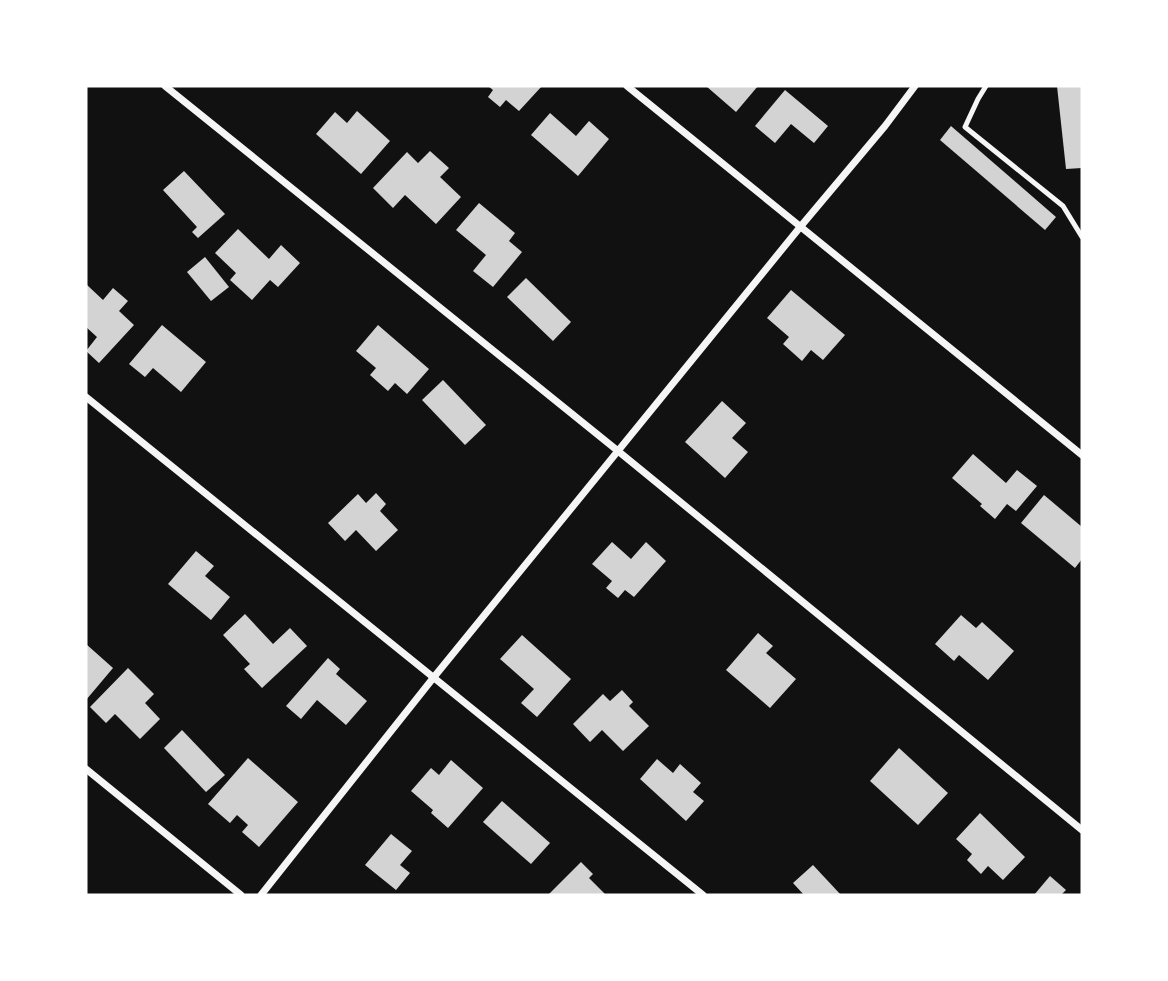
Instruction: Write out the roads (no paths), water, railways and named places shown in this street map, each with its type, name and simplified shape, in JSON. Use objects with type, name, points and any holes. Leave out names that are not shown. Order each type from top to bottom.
[{"type":"street","points":[[166,86],[1082,830]]},
{"type":"street","points":[[627,86],[1082,455]]},
{"type":"street","points":[[261,895],[618,451],[886,126],[915,86]]},
{"type":"street","points":[[86,397],[703,895]]},
{"type":"street","points":[[86,769],[241,895]]},
{"type":"lane","points":[[986,86],[965,127],[1063,206],[1082,237]]}]
